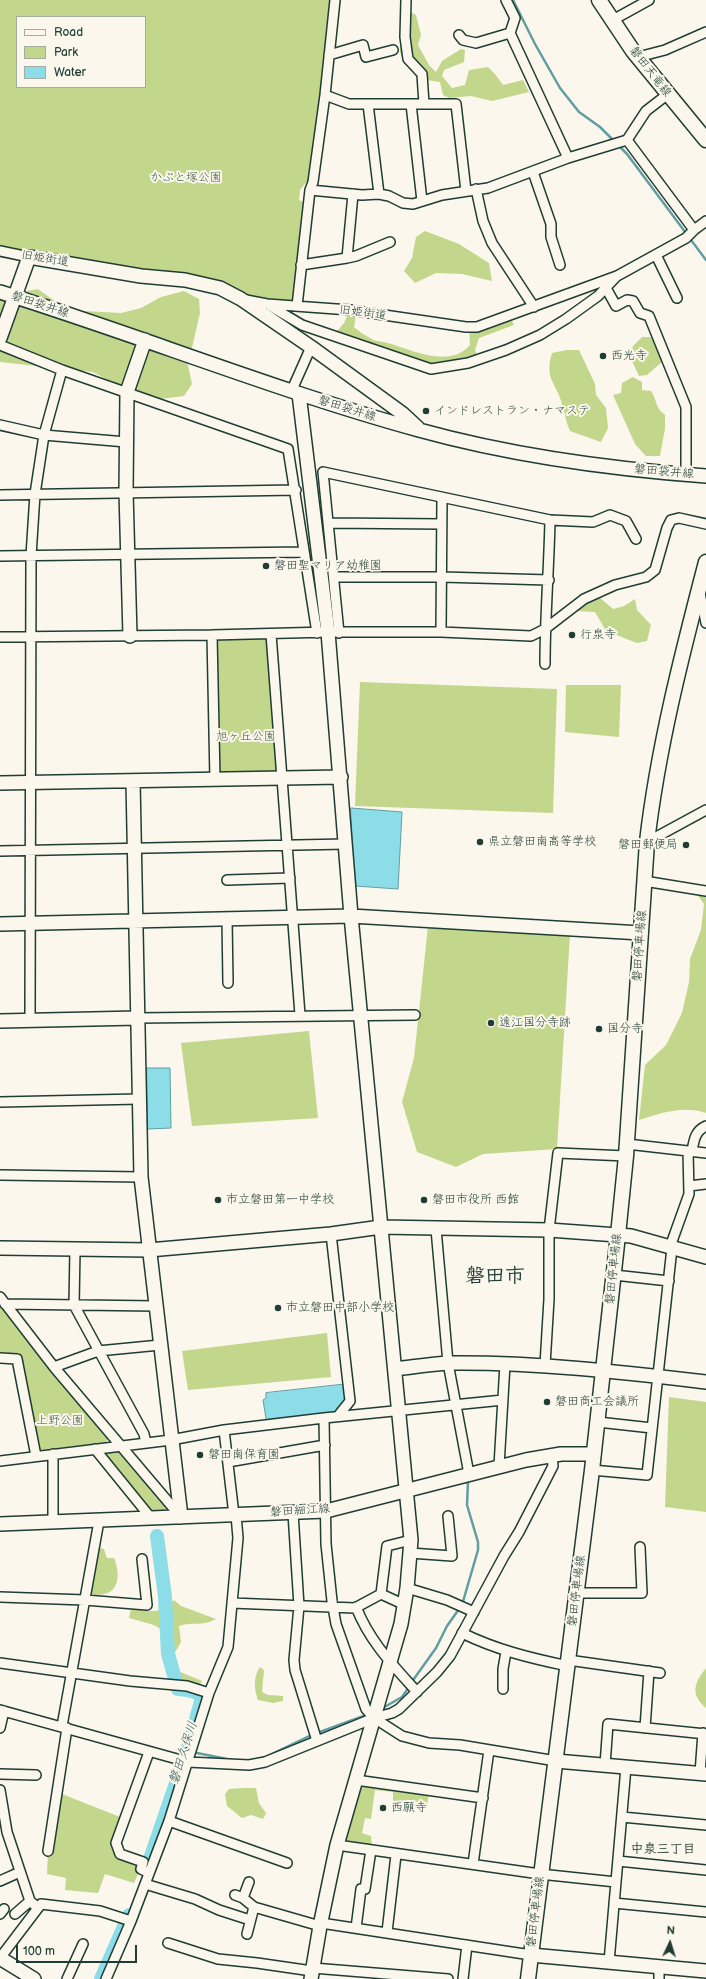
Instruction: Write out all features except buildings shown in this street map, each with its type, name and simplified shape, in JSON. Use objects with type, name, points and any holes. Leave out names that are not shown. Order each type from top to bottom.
[{"type":"main road","name":"磐田天竜線","points":[[598,0],[611,21],[638,57],[706,140]]},
{"type":"main road","name":"磐田停車場線","points":[[528,1979],[598,1422],[614,1275],[627,1150],[647,842],[660,752],[703,586],[706,562]]},
{"type":"street","points":[[297,306],[310,190],[313,182],[325,95],[335,0]]},
{"type":"street","points":[[406,0],[405,37],[408,59],[422,74],[424,104]]},
{"type":"street","points":[[506,0],[515,18],[510,33],[568,158]]},
{"type":"street","points":[[611,21],[649,0]]},
{"type":"street","points":[[638,57],[665,50],[706,32]]},
{"type":"street","points":[[459,34],[463,40],[476,43],[510,33]]},
{"type":"street","points":[[329,55],[363,44],[366,57],[393,50]]},
{"type":"street","points":[[310,190],[353,194],[379,194],[389,196],[403,203],[413,204],[442,195],[507,182],[568,158],[627,140],[646,111],[668,94]]},
{"type":"street","points":[[325,95],[350,104],[456,104],[466,191]]},
{"type":"street","points":[[368,104],[379,194]]},
{"type":"street","points":[[411,104],[422,202]]},
{"type":"street","points":[[627,140],[694,230]]},
{"type":"street","points":[[533,172],[551,224],[551,237],[560,265]]},
{"type":"street","points":[[476,189],[483,221],[492,243],[534,307]]},
{"type":"street","points":[[347,258],[353,194]]},
{"type":"street","name":"旧姫街道","points":[[0,251],[141,276],[210,284],[241,299],[267,304],[350,310],[466,327],[489,324],[617,276],[686,238],[706,221]]},
{"type":"street","points":[[302,265],[356,256],[390,242]]},
{"type":"street","points":[[656,255],[677,298]]},
{"type":"street","points":[[0,338],[29,257]]},
{"type":"street","points":[[267,304],[302,325],[431,369],[468,363],[506,350],[540,335],[566,319],[606,288],[617,276]]},
{"type":"street","points":[[606,288],[616,306],[627,300],[633,301],[640,313],[649,316],[686,407],[686,475]]},
{"type":"street","name":"磐田袋井線","points":[[0,292],[145,340],[295,393],[420,430],[517,452],[576,462],[706,476]]},
{"type":"street","points":[[241,299],[312,347],[403,414],[420,430]]},
{"type":"street","points":[[130,636],[126,492],[127,392],[145,340]]},
{"type":"street","points":[[0,345],[62,370],[288,449],[296,490],[304,552],[328,632]]},
{"type":"street","points":[[312,347],[295,393],[328,632],[341,777],[351,916],[411,1540],[405,1606],[337,1845],[320,1925],[312,1973]]},
{"type":"street","points":[[30,1020],[31,556],[35,494],[44,435],[62,370]]},
{"type":"street","points":[[0,425],[44,435],[126,442]]},
{"type":"street","points":[[328,632],[334,577],[323,472],[550,520],[593,522],[610,515],[626,521],[636,539]]},
{"type":"street","points":[[0,495],[296,490]]},
{"type":"street","points":[[441,632],[442,498]]},
{"type":"street","points":[[0,637],[212,635],[328,632],[441,632],[531,636],[545,629],[584,599],[615,585],[646,577],[655,570],[667,528],[671,520],[679,518],[706,524]]},
{"type":"street","points":[[545,664],[545,629],[549,580],[550,520]]},
{"type":"street","points":[[328,523],[442,524]]},
{"type":"street","points":[[0,556],[304,552]]},
{"type":"street","points":[[334,577],[442,577],[549,580]]},
{"type":"street","points":[[703,586],[706,623]]},
{"type":"street","points":[[271,634],[300,1015]]},
{"type":"street","points":[[212,635],[215,780]]},
{"type":"street","points":[[0,783],[341,777]]},
{"type":"street","points":[[133,781],[141,1177],[181,1517]]},
{"type":"street","points":[[647,842],[706,810]]},
{"type":"street","points":[[0,851],[346,844]]},
{"type":"street","points":[[227,880],[290,878]]},
{"type":"street","points":[[644,880],[706,891]]},
{"type":"street","points":[[0,924],[351,916],[640,933]]},
{"type":"street","points":[[227,919],[228,983]]},
{"type":"street","points":[[0,1021],[300,1015],[416,1015]]},
{"type":"street","points":[[0,1102],[139,1099]]},
{"type":"street","points":[[592,1470],[647,1475],[671,1248],[689,1194],[690,1151],[698,1132],[706,1126]]},
{"type":"street","points":[[545,1365],[549,1299],[549,1230],[558,1153],[627,1150],[690,1151],[706,1153]]},
{"type":"street","points":[[0,1175],[141,1177]]},
{"type":"street","points":[[689,1186],[706,1184]]},
{"type":"street","points":[[0,1248],[149,1250],[331,1234],[381,1227],[549,1230],[631,1236],[671,1248],[706,1256]]},
{"type":"street","points":[[436,1229],[448,1363],[469,1474]]},
{"type":"street","points":[[331,1234],[350,1401],[338,1416]]},
{"type":"street","points":[[75,1249],[74,1305],[144,1434],[146,1442]]},
{"type":"street","points":[[614,1275],[668,1281]]},
{"type":"street","points":[[3,1301],[74,1305],[155,1306]]},
{"type":"street","points":[[3,1301],[54,1367],[181,1517]]},
{"type":"street","points":[[54,1367],[98,1351],[160,1345]]},
{"type":"street","points":[[0,1358],[17,1359],[36,1456]]},
{"type":"street","points":[[395,1369],[448,1363],[545,1365],[604,1370],[706,1382]]},
{"type":"street","points":[[499,1466],[505,1364]]},
{"type":"street","points":[[0,1461],[171,1440],[224,1430],[338,1416],[503,1400]]},
{"type":"street","points":[[324,1418],[326,1544],[333,1607],[336,1624],[346,1655],[366,1709],[374,1718],[402,1736],[429,1743],[460,1745],[556,1762],[703,1773],[705,1733],[608,1724],[605,1765]]},
{"type":"street","points":[[598,1422],[652,1428]]},
{"type":"street","points":[[106,1979],[132,1922],[169,1821],[209,1694],[228,1647],[238,1538],[224,1430]]},
{"type":"street","points":[[228,1462],[325,1445]]},
{"type":"street","points":[[96,1449],[151,1518]]},
{"type":"street","points":[[53,1454],[54,1522]]},
{"type":"street","name":"磐田細江線","points":[[0,1524],[326,1511],[499,1466],[552,1456],[594,1454]]},
{"type":"street","points":[[0,1728],[2,1711],[188,1762],[249,1765],[264,1762],[374,1718],[392,1713],[399,1709],[417,1692],[450,1656],[519,1532],[553,1466],[552,1456]]},
{"type":"street","points":[[293,1513],[298,1606],[295,1670],[317,1741]]},
{"type":"street","points":[[410,1553],[452,1556],[448,1516]]},
{"type":"street","points":[[48,1851],[72,1674],[99,1520]]},
{"type":"street","points":[[381,1594],[388,1546],[411,1540]]},
{"type":"street","points":[[577,1593],[642,1593],[640,1547]]},
{"type":"street","points":[[0,1597],[85,1600],[147,1605],[142,1559]]},
{"type":"street","points":[[407,1588],[447,1600],[474,1612]]},
{"type":"street","points":[[232,1603],[356,1607],[381,1594]]},
{"type":"street","points":[[381,1594],[405,1606]]},
{"type":"street","points":[[356,1607],[371,1638],[417,1692]]},
{"type":"street","points":[[462,1633],[488,1646],[506,1652],[568,1663],[660,1673]]},
{"type":"street","points":[[503,1689],[503,1669],[506,1652]]},
{"type":"street","points":[[0,1663],[72,1674],[187,1686],[209,1694]]},
{"type":"street","points":[[645,1728],[649,1671]]},
{"type":"street","points":[[473,1864],[490,1750]]},
{"type":"street","points":[[149,1752],[116,1843],[120,1854],[144,1862],[141,1869],[149,1873]]},
{"type":"street","points":[[609,1962],[626,1767]]},
{"type":"street","points":[[0,1774],[36,1775]]},
{"type":"street","points":[[356,1780],[483,1798]]},
{"type":"street","points":[[0,1790],[3,1829],[30,1901],[38,1908]]},
{"type":"street","points":[[622,1816],[706,1825]]},
{"type":"street","points":[[169,1821],[287,1863]]},
{"type":"street","points":[[337,1845],[396,1855],[540,1874],[616,1882]]},
{"type":"street","points":[[356,1928],[362,1889],[365,1889],[370,1850]]},
{"type":"street","points":[[387,1932],[396,1855]]},
{"type":"street","points":[[618,1861],[706,1870]]},
{"type":"street","points":[[0,1881],[20,1872]]},
{"type":"street","points":[[249,1882],[239,1897],[254,1906],[320,1925],[387,1932],[531,1955],[609,1962],[659,1973],[706,1971]]},
{"type":"street","points":[[145,1884],[195,1899],[219,1910],[250,1920]]},
{"type":"street","points":[[15,1914],[30,1901]]},
{"type":"street","points":[[614,1903],[706,1912]]},
{"type":"street","points":[[26,1977],[0,1958],[41,1904],[100,1911],[132,1922]]},
{"type":"street","points":[[247,1934],[254,1906]]},
{"type":"street","points":[[168,1943],[218,1959],[258,1963],[312,1973],[443,1979]]},
{"type":"street","points":[[67,1979],[83,1944]]},
{"type":"street","points":[[463,1979],[467,1945]]},
{"type":"green space","name":"かぶと塚公園","points":[[0,0],[332,0],[313,174],[300,190],[299,200],[306,204],[307,218],[295,270],[299,288],[291,301],[267,304],[224,290],[0,251]]},
{"type":"green space","points":[[408,11],[416,15],[421,35],[418,45],[429,65],[436,72],[442,61],[461,49],[465,50],[464,62],[444,70],[442,76],[452,88],[465,85],[469,70],[488,67],[503,85],[523,80],[529,92],[492,101],[471,96],[449,98],[443,95],[440,82],[427,80],[400,53],[401,23]]},
{"type":"green space","points":[[425,231],[459,244],[489,263],[492,281],[462,274],[436,273],[415,283],[404,271],[412,258],[416,237]]},
{"type":"green space","points":[[38,289],[67,310],[121,313],[141,308],[161,297],[184,291],[199,299],[200,313],[188,365],[192,384],[184,396],[160,399],[117,385],[93,372],[0,362],[0,292],[21,292]]},
{"type":"green space","points":[[357,311],[354,327],[372,339],[430,356],[441,357],[452,356],[461,352],[470,345],[469,327],[511,319],[514,325],[479,338],[475,350],[477,355],[462,364],[419,365],[337,331],[344,323],[348,314]]},
{"type":"green space","points":[[642,337],[658,337],[662,362],[647,375],[639,376],[630,357],[633,346]]},
{"type":"green space","points":[[567,350],[579,350],[595,384],[596,395],[606,408],[608,428],[601,442],[570,431],[560,397],[550,375],[549,369],[552,353]]},
{"type":"green space","points":[[633,377],[642,382],[642,390],[651,391],[658,406],[665,415],[665,429],[660,456],[646,456],[635,444],[613,395],[621,393],[622,383]]},
{"type":"green space","points":[[598,596],[613,609],[624,606],[635,599],[637,610],[651,625],[647,641],[637,643],[606,631],[595,612],[576,611],[582,602]]},
{"type":"green space","name":"旭ヶ丘公園","points":[[218,637],[265,638],[268,641],[277,771],[275,773],[220,772],[218,770],[216,641]]},
{"type":"green space","points":[[360,682],[557,689],[553,813],[355,806]]},
{"type":"green space","points":[[566,685],[621,685],[619,737],[565,732]]},
{"type":"green space","points":[[693,889],[706,890],[706,1113],[681,1110],[639,1120],[645,1065],[666,1045],[682,1013],[689,982],[690,959],[701,930],[704,904]]},
{"type":"green space","points":[[428,926],[570,934],[557,1149],[483,1154],[456,1167],[417,1152],[402,1102],[414,1058]]},
{"type":"green space","points":[[309,1031],[318,1118],[192,1126],[181,1043]]},
{"type":"green space","name":"上野公園","points":[[0,1304],[109,1436],[106,1443],[42,1452],[37,1449],[19,1361],[0,1357]]},
{"type":"green space","points":[[327,1333],[331,1377],[188,1390],[182,1351]]},
{"type":"green space","points":[[669,1397],[706,1402],[706,1512],[665,1507]]},
{"type":"green space","name":"上野公園","points":[[120,1449],[167,1505],[165,1510],[150,1511],[103,1452]]},
{"type":"green space","points":[[97,1547],[104,1549],[107,1558],[114,1558],[118,1574],[115,1586],[111,1591],[106,1594],[98,1595],[89,1594]]},
{"type":"green space","points":[[174,1600],[181,1606],[216,1619],[206,1623],[179,1626],[181,1642],[174,1654],[178,1671],[202,1681],[198,1689],[178,1689],[164,1650],[167,1633],[154,1625],[129,1618],[131,1609],[150,1611],[160,1610]]},
{"type":"green space","points":[[260,1667],[264,1670],[262,1692],[268,1695],[283,1696],[283,1701],[273,1703],[258,1700],[255,1683],[256,1675]]},
{"type":"green space","points":[[706,1668],[706,1708],[698,1698],[696,1688],[699,1679]]},
{"type":"green space","points":[[360,1785],[429,1793],[427,1805],[393,1801],[393,1792],[375,1790],[371,1819],[365,1818],[362,1833],[371,1836],[372,1847],[349,1844],[346,1840]]},
{"type":"green space","points":[[256,1788],[259,1803],[266,1813],[263,1819],[251,1815],[242,1818],[227,1806],[225,1794],[229,1789]]},
{"type":"green space","points":[[57,1792],[125,1819],[117,1856],[143,1862],[134,1883],[105,1874],[98,1893],[65,1890],[66,1878],[47,1874],[48,1851]]},
{"type":"water","points":[[351,808],[402,812],[398,889],[355,886]]},
{"type":"water","points":[[147,1068],[170,1068],[171,1128],[148,1129]]},
{"type":"water","points":[[348,1384],[350,1399],[341,1413],[267,1425],[263,1400],[266,1398],[266,1393]]},
{"type":"waterway","points":[[513,0],[535,44],[560,88],[579,112],[600,127],[615,142]]},
{"type":"waterway","points":[[618,145],[627,154],[706,260]]},
{"type":"waterway","points":[[462,1605],[478,1550],[478,1542],[467,1505],[468,1481]]},
{"type":"waterway","name":"磐田久保川","points":[[149,1862],[187,1751],[202,1698],[201,1694],[178,1689],[168,1654],[165,1597],[157,1536]]},
{"type":"waterway","points":[[411,1683],[436,1648],[447,1626],[459,1609]]},
{"type":"waterway","points":[[381,1709],[402,1697],[409,1687]]},
{"type":"waterway","points":[[317,1733],[369,1714]]},
{"type":"waterway","points":[[268,1756],[312,1735]]},
{"type":"waterway","points":[[192,1752],[232,1760]]},
{"type":"waterway","name":"磐田久保川","points":[[101,1979],[129,1915]]},
{"type":"place","name":"西光寺","points":[[603,356]]},
{"type":"place","name":"インドレストラン・ナマステ","points":[[426,411]]},
{"type":"place","name":"磐田聖マリア幼稚園","points":[[266,566]]},
{"type":"place","name":"行泉寺","points":[[572,635]]},
{"type":"place","name":"県立磐田南高等学校","points":[[480,842]]},
{"type":"place","name":"磐田郵便局","points":[[686,845]]},
{"type":"place","name":"遠江国分寺跡","points":[[491,1023]]},
{"type":"place","name":"国分寺","points":[[599,1029]]},
{"type":"place","name":"市立磐田第一中学校","points":[[218,1200]]},
{"type":"place","name":"磐田市役所 西館","points":[[424,1200]]},
{"type":"place","name":"市立磐田中部小学校","points":[[278,1308]]},
{"type":"place","name":"磐田商工会議所","points":[[547,1402]]},
{"type":"place","name":"磐田南保育園","points":[[200,1455]]},
{"type":"place","name":"西願寺","points":[[383,1808]]},
{"type":"district","name":"磐田市","points":[[495,1277]]},
{"type":"district","name":"中泉三丁目","points":[[663,1850]]}]
